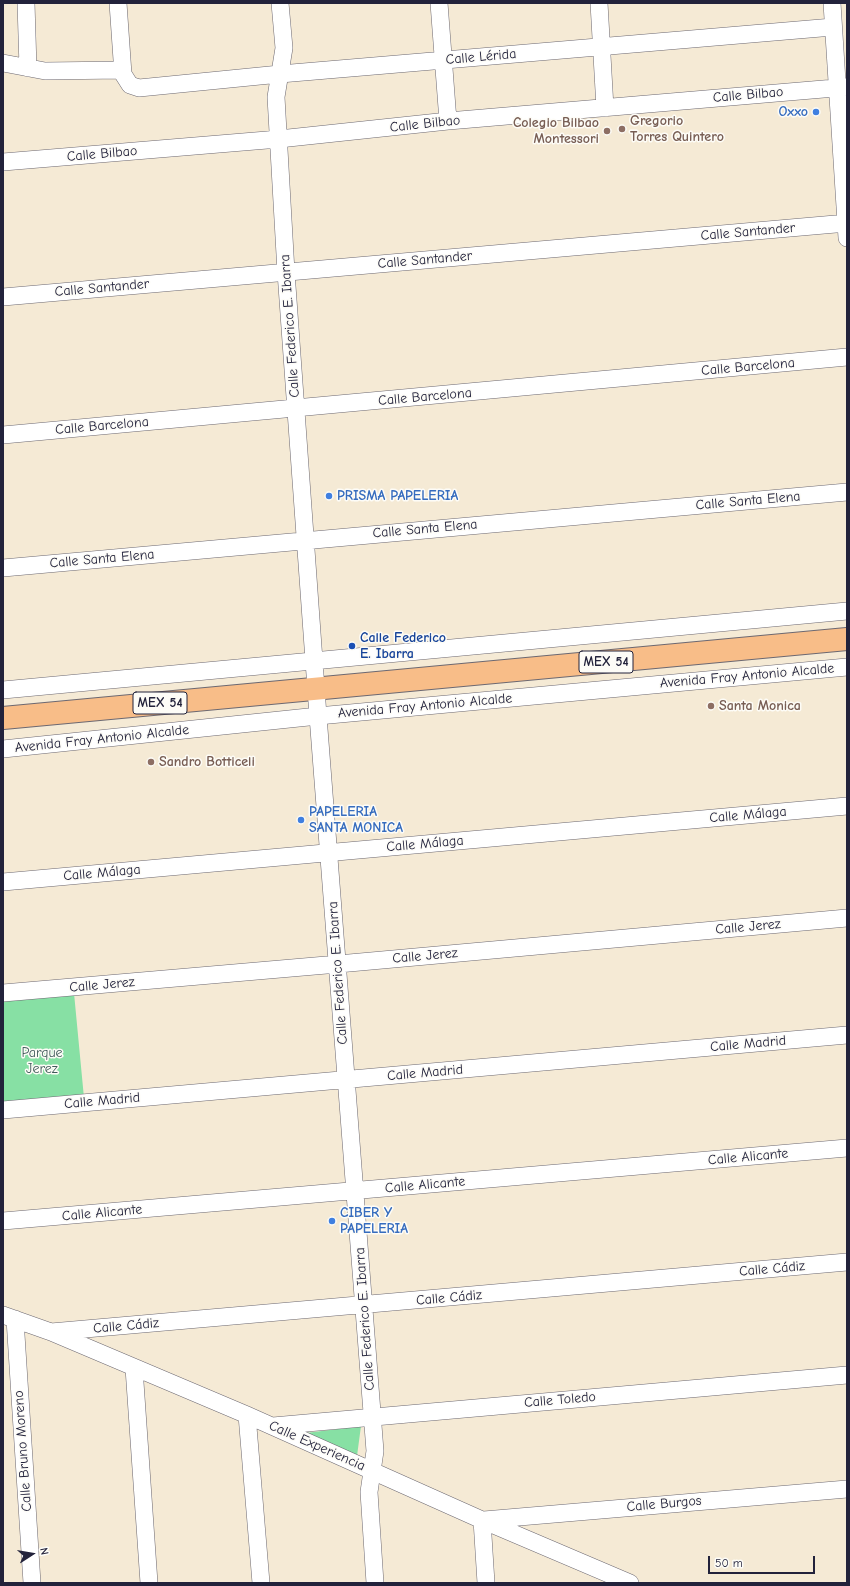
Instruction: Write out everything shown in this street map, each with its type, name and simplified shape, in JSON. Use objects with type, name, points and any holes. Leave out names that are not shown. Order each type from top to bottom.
[{"type":"main road","name":"Avenida Fray Antonio Alcalde","points":[[3,718],[847,639]]},
{"type":"street","points":[[26,3],[28,68]]},
{"type":"street","points":[[3,63],[44,71],[122,70],[118,3]]},
{"type":"street","name":"Calle Federico E. Ibarra","points":[[280,3],[284,48],[276,97],[286,272],[318,716],[373,1417],[375,1451],[369,1492],[375,1583]]},
{"type":"street","points":[[439,3],[448,121]]},
{"type":"street","points":[[600,3],[605,108]]},
{"type":"street","points":[[832,3],[833,27],[842,87],[847,228]]},
{"type":"street","name":"Calle Lérida","points":[[122,70],[130,85],[139,88],[280,74],[833,27]]},
{"type":"street","name":"Calle Bilbao","points":[[3,162],[279,139],[448,121],[842,87]]},
{"type":"street","name":"Calle Santander","points":[[3,297],[286,272],[847,228]]},
{"type":"street","name":"Calle Barcelona","points":[[3,435],[847,357]]},
{"type":"street","name":"Calle Santa Elena","points":[[3,568],[847,492]]},
{"type":"street","points":[[3,690],[847,611]]},
{"type":"street","name":"Avenida Fray Antonio Alcalde","points":[[3,749],[318,716],[847,667]]},
{"type":"street","name":"Calle Málaga","points":[[3,882],[847,806]]},
{"type":"street","name":"Calle Jerez","points":[[3,993],[847,918]]},
{"type":"street","name":"Calle Madrid","points":[[3,1110],[847,1035]]},
{"type":"street","name":"Calle Alicante","points":[[3,1221],[847,1148]]},
{"type":"street","name":"Calle Cádiz","points":[[51,1332],[847,1262]]},
{"type":"street","name":"Calle Experiencia","points":[[9,1317],[51,1332],[247,1415],[482,1520],[599,1576],[630,1583]]},
{"type":"street","name":"Calle Bruno Moreno","points":[[9,1317],[32,1583]]},
{"type":"street","points":[[134,1368],[149,1583]]},
{"type":"street","name":"Calle Toledo","points":[[272,1426],[847,1374]]},
{"type":"street","points":[[247,1415],[261,1583]]},
{"type":"street","name":"Calle Burgos","points":[[482,1520],[847,1489]]},
{"type":"street","points":[[482,1520],[486,1583]]},
{"type":"green space","name":"Parque Jerez","points":[[74,993],[84,1098],[3,1104],[3,999]]},
{"type":"green space","points":[[361,1426],[357,1456],[306,1433]]},
{"type":"place","name":"Oxxo","points":[[816,112]]},
{"type":"place","name":"Gregorio Torres Quintero","points":[[622,129]]},
{"type":"place","name":"Colegio Bilbao Montessori","points":[[607,131]]},
{"type":"place","name":"PRISMA PAPELERIA","points":[[329,496]]},
{"type":"place","name":"Calle Federico E. Ibarra","points":[[352,646]]},
{"type":"place","name":"Santa Monica","points":[[711,706]]},
{"type":"place","name":"Sandro Botticeli","points":[[151,762]]},
{"type":"place","name":"PAPELERIA SANTA MONICA","points":[[301,820]]},
{"type":"place","name":"CIBER Y PAPELERIA","points":[[332,1221]]}]
